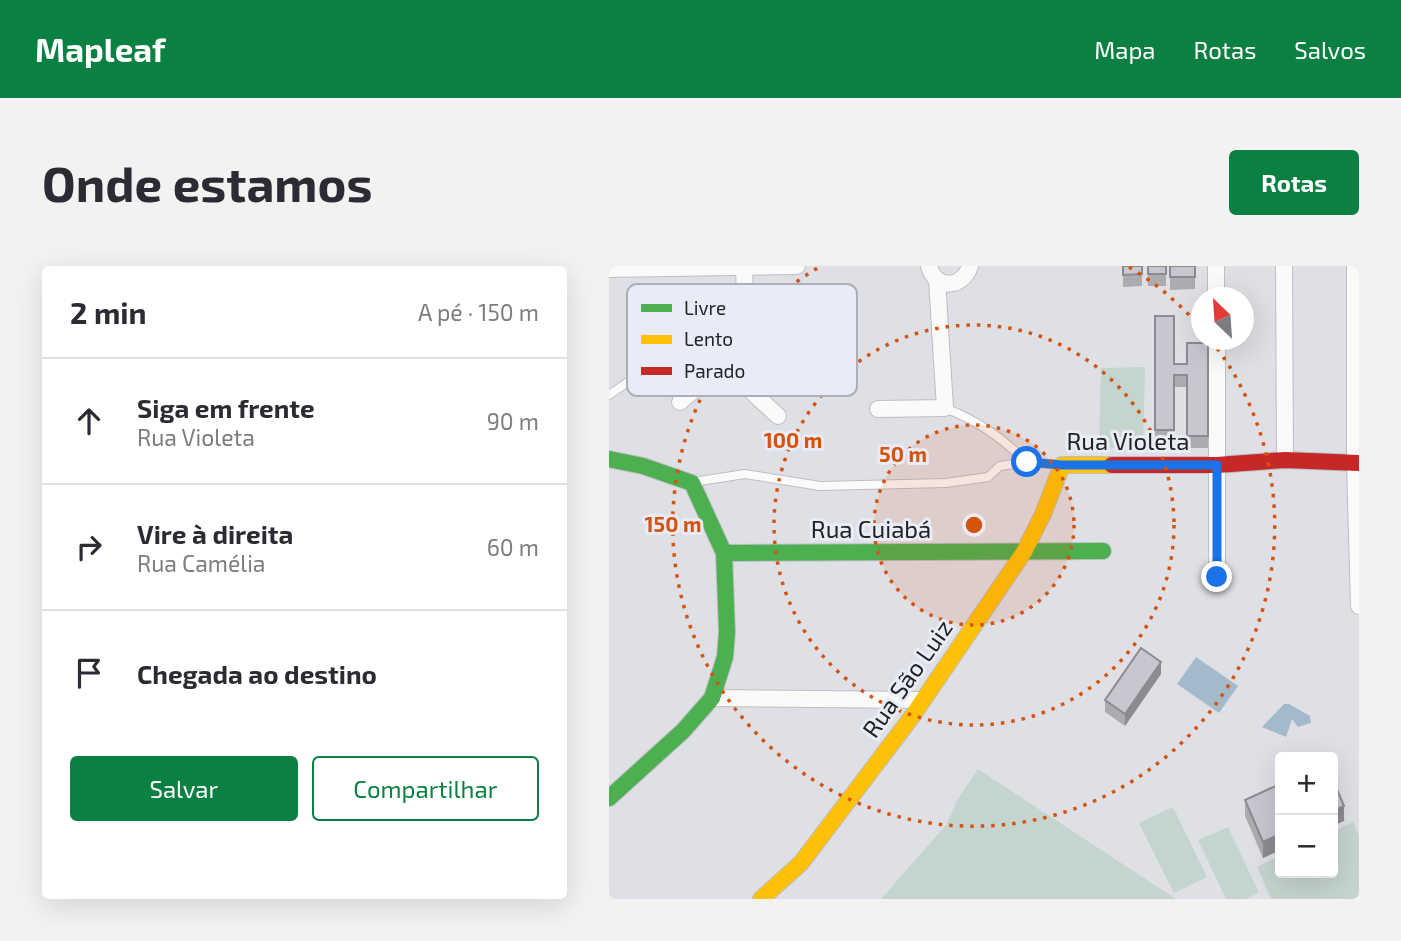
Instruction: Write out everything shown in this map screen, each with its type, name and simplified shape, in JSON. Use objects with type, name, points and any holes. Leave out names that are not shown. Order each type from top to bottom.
[{"type":"street","points":[[609,269],[797,266]]},
{"type":"street","points":[[933,273],[950,284],[957,283],[967,274],[970,266]]},
{"type":"street","points":[[1216,266],[1216,287]]},
{"type":"street","points":[[1285,266],[1285,460]]},
{"type":"street","points":[[1355,266],[1359,606]]},
{"type":"street","points":[[878,409],[945,408],[933,273]]},
{"type":"street","points":[[1217,350],[1217,577]]},
{"type":"street","points":[[680,402],[687,396]]},
{"type":"street","points":[[756,396],[778,416]]},
{"type":"street","points":[[609,459],[643,466],[692,483],[724,553],[727,632],[725,657],[712,698],[683,731],[609,798]]},
{"type":"street","name":"Rua Violeta","points":[[1062,465],[1217,465],[1285,460],[1357,463]]},
{"type":"street","name":"Rua São Luiz","points":[[761,899],[801,863],[852,798],[1024,552],[1043,514],[1062,465]]},
{"type":"street","name":"Rua Cuiabá","points":[[724,553],[1103,551]]},
{"type":"street","points":[[712,698],[921,700]]},
{"type":"lane","points":[[609,395],[627,383]]},
{"type":"lane","points":[[945,408],[974,420],[1003,439],[1027,462]]},
{"type":"lane","name":"Rua Violeta","points":[[692,483],[745,474],[820,485],[946,483],[988,477],[1000,466],[1027,462],[1062,465]]},
{"type":"shaded area","points":[[1145,367],[1143,449],[1099,447],[1101,368]]},
{"type":"shaded area","points":[[978,769],[1176,899],[881,899],[946,825],[958,799]]},
{"type":"shaded area","points":[[1173,807],[1207,877],[1174,893],[1139,823]]},
{"type":"shaded area","points":[[1353,822],[1359,835],[1359,899],[1271,899],[1257,867],[1275,858],[1275,878],[1338,878],[1338,830]]},
{"type":"shaded area","points":[[1228,827],[1259,893],[1246,899],[1226,899],[1198,840]]},
{"type":"water","points":[[1196,657],[1238,686],[1219,713],[1177,684]]},
{"type":"water","points":[[1284,704],[1310,716],[1311,723],[1298,727],[1292,719],[1286,737],[1262,727]]},
{"type":"building","points":[[1123,266],[1142,266],[1142,274],[1123,275]]},
{"type":"building","points":[[1148,266],[1166,266],[1166,274],[1148,274]]},
{"type":"building","points":[[1170,266],[1195,266],[1195,277],[1170,277]]},
{"type":"building","points":[[1155,316],[1174,316],[1174,364],[1187,364],[1187,343],[1191,343],[1191,350],[1208,350],[1208,436],[1187,436],[1187,375],[1174,375],[1174,430],[1155,430]]},
{"type":"building","points":[[1141,648],[1161,662],[1125,714],[1105,700]]},
{"type":"building","points":[[1275,786],[1275,836],[1263,842],[1245,800]]},
{"type":"building","points":[[1338,792],[1344,806],[1338,809]]},
{"type":"traffic: fast","points":[[609,459],[643,466],[692,483],[724,553],[727,632],[725,657],[712,698],[683,731],[609,798]]},
{"type":"traffic: fast","points":[[724,553],[1103,551]]},
{"type":"traffic: slow","points":[[761,899],[801,863],[911,718],[1024,552],[1043,514],[1062,465],[1112,465]]},
{"type":"traffic: jam","points":[[1112,465],[1217,465],[1285,460],[1359,463]]},
{"type":"route","points":[[1027,462],[1062,465],[1217,465],[1217,577]]}]
